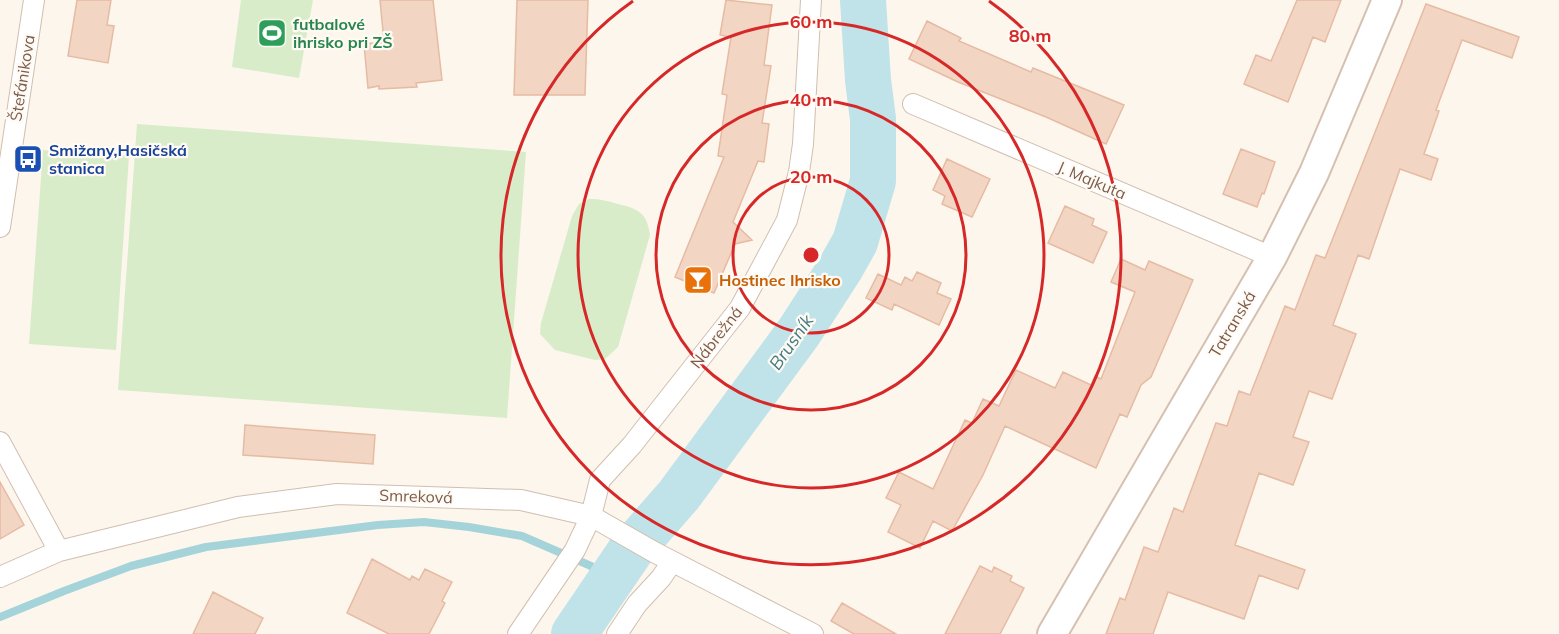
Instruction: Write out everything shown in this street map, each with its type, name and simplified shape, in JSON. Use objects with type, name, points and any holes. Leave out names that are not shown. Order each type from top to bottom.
[{"type":"main road","name":"Tatranská","points":[[1052,634],[1152,458],[1272,257],[1314,173],[1387,0]]},
{"type":"street","name":"Štefánikova","points":[[0,227],[34,0]]},
{"type":"street","name":"Nábrežná","points":[[518,634],[575,550],[591,516],[600,480],[632,444],[740,308],[787,220],[799,172],[803,144],[811,0]]},
{"type":"street","name":"J. Majkuta","points":[[913,104],[1272,257]]},
{"type":"street","points":[[0,442],[60,551]]},
{"type":"street","name":"Smreková","points":[[0,577],[60,551],[238,507],[337,494],[521,500],[591,516],[672,562],[813,634]]},
{"type":"street","points":[[616,634],[637,604],[672,562]]},
{"type":"green space","name":"futbalové ihrisko pri ZŠ","points":[[241,0],[313,0],[299,78],[232,67]]},
{"type":"green space","points":[[137,124],[526,152],[507,418],[118,390]]},
{"type":"green space","points":[[43,150],[129,156],[116,350],[29,344]]},
{"type":"green space","points":[[589,199],[607,201],[637,210],[647,222],[650,235],[618,347],[605,359],[595,360],[555,350],[540,334],[541,323],[572,216],[579,204]]},
{"type":"building","points":[[77,0],[111,0],[107,25],[114,26],[108,63],[68,56]]},
{"type":"building","points":[[380,0],[433,0],[442,80],[416,83],[417,87],[368,88],[364,44],[384,42]]},
{"type":"building","points":[[517,0],[588,0],[585,95],[514,95]]},
{"type":"building","points":[[726,0],[772,5],[764,65],[771,66],[762,123],[769,124],[764,162],[758,161],[733,222],[752,240],[735,244],[714,293],[675,277],[724,157],[718,156],[727,95],[722,94],[731,37],[720,35]]},
{"type":"building","points":[[1297,0],[1341,0],[1325,42],[1313,37],[1288,102],[1244,84],[1256,55],[1271,61]]},
{"type":"building","points":[[1426,4],[1519,37],[1512,58],[1462,40],[1436,110],[1439,111],[1424,154],[1438,159],[1431,180],[1400,169],[1369,259],[1358,255],[1333,325],[1356,334],[1332,399],[1309,391],[1293,437],[1309,442],[1293,485],[1259,473],[1235,545],[1305,570],[1298,589],[1259,575],[1244,619],[1168,592],[1153,634],[1106,634],[1120,598],[1125,600],[1144,547],[1158,552],[1174,508],[1183,512],[1216,423],[1227,426],[1239,391],[1250,395],[1285,306],[1295,310],[1316,255],[1325,258]]},
{"type":"building","points":[[927,21],[961,38],[959,41],[1031,72],[1033,68],[1124,105],[1106,144],[909,59]]},
{"type":"building","points":[[1241,149],[1275,162],[1257,207],[1223,194]]},
{"type":"building","points":[[947,159],[990,179],[972,217],[942,204],[945,196],[933,190]]},
{"type":"building","points":[[1065,206],[1094,219],[1092,225],[1107,232],[1093,263],[1048,243]]},
{"type":"building","points":[[1121,259],[1145,270],[1149,261],[1193,280],[1151,377],[1141,385],[1127,417],[1120,414],[1096,468],[1005,426],[983,475],[952,531],[933,521],[920,548],[888,532],[901,505],[886,498],[899,472],[933,489],[965,420],[972,423],[983,399],[999,406],[1016,370],[1055,388],[1063,372],[1091,385],[1095,376],[1101,379],[1135,292],[1111,282]]},
{"type":"building","points":[[917,272],[941,283],[937,293],[951,299],[939,325],[894,304],[892,310],[866,298],[878,274],[901,285],[905,277],[912,281]]},
{"type":"building","points":[[245,425],[375,435],[373,464],[243,455]]},
{"type":"building","points":[[0,482],[24,525],[0,539]]},
{"type":"building","points":[[372,559],[410,580],[412,576],[419,580],[425,569],[452,582],[442,601],[445,603],[429,634],[389,634],[347,613]]},
{"type":"building","points":[[980,566],[992,572],[994,567],[1012,576],[1010,581],[1024,588],[1000,634],[945,634]]},
{"type":"building","points":[[213,592],[263,618],[255,634],[193,634]]},
{"type":"building","points":[[842,603],[896,634],[854,634],[831,621]]},
{"type":"waterway","name":"Brusník","points":[[574,634],[631,550],[679,495],[799,332],[855,242],[873,181],[873,119],[863,0]]},
{"type":"waterway","points":[[0,617],[131,566],[206,547],[378,525],[424,522],[522,536],[591,566],[606,587]]},
{"type":"place","name":"futbalové ihrisko pri ZŠ","points":[[272,33]]},
{"type":"place","name":"Smižany,Hasičská stanica","points":[[28,159]]},
{"type":"place","name":"Hostinec Ihrisko","points":[[698,280]]}]
